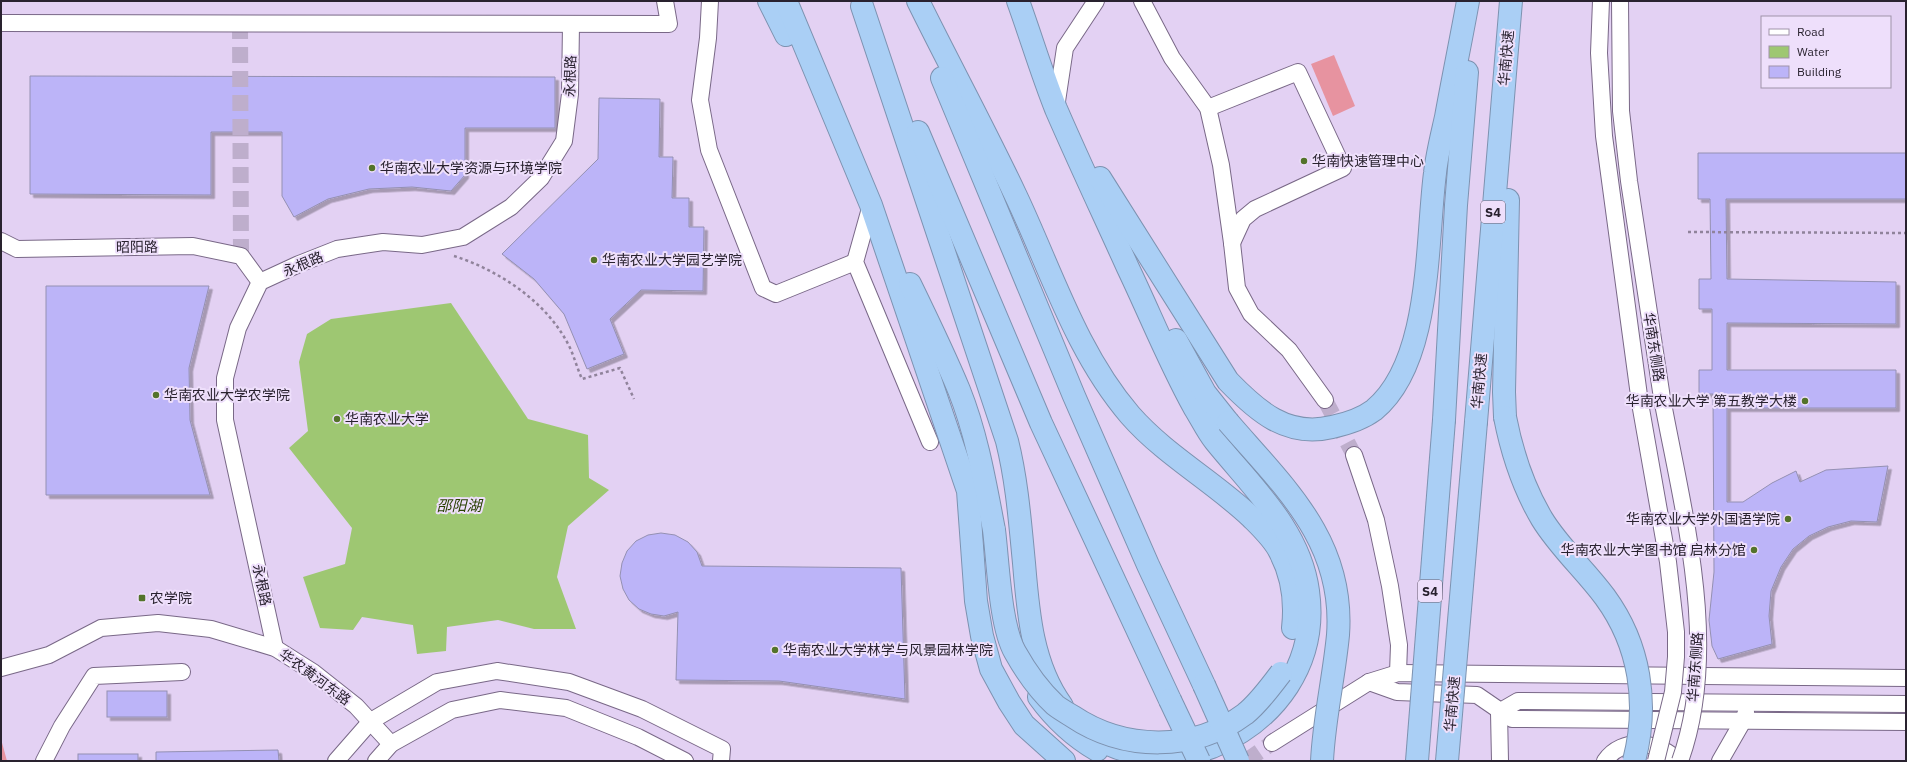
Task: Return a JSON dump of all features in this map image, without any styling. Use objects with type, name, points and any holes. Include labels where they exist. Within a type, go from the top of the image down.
[{"type":"highway","points":[[769,1],[928,320],[959,391],[974,437],[985,482],[994,530],[1004,620],[1014,650],[1028,681],[1060,723],[1080,740],[1117,761]]},
{"type":"highway","points":[[786,1],[871,205],[968,491],[976,601],[982,636],[991,669],[1009,702],[1024,725],[1064,761]]},
{"type":"highway","points":[[909,1],[1077,403],[1148,565],[1238,761]]},
{"type":"highway","points":[[918,1],[1016,196],[1076,330],[1101,377],[1131,416],[1164,448],[1238,505],[1262,528],[1279,550],[1291,581],[1295,611],[1292,643],[1281,673],[1266,694],[1245,714],[1218,729],[1195,738],[1172,742],[1147,743],[1115,738],[1089,728],[1055,705],[1034,682],[1014,650]]},
{"type":"highway","points":[[1003,1],[1056,108],[1181,350],[1205,393],[1304,512],[1320,539],[1333,576],[1338,607],[1338,634],[1325,727],[1322,761]]},
{"type":"highway","points":[[861,4],[1007,441],[1014,469],[1028,611],[1039,658],[1052,692],[1070,717],[1090,735],[1118,749],[1149,757],[1179,756],[1208,749],[1235,737],[1261,717],[1280,697],[1296,672],[1308,644],[1310,617],[1304,568],[1295,546],[1283,524],[1244,474],[1214,439],[1177,374],[1056,108],[1018,1]]},
{"type":"highway","points":[[1056,108],[1228,381],[1250,404],[1269,418],[1297,428],[1324,429],[1349,423],[1373,411],[1389,395],[1404,370],[1415,338],[1422,304],[1435,172],[1468,1]]},
{"type":"highway","name":"S4","points":[[1417,761],[1444,420],[1456,205],[1472,1]]},
{"type":"highway","points":[[1512,1],[1505,321],[1505,416],[1509,440],[1518,468],[1527,491],[1543,520],[1605,597],[1626,634],[1634,656],[1640,684],[1642,715],[1639,743],[1634,761]]},
{"type":"highway","name":"华南快速","points":[[1447,761],[1512,1]]},
{"type":"highway","points":[[861,4],[937,176],[1041,423],[1199,761]]},
{"type":"street","points":[[1,23],[669,24],[665,1]]},
{"type":"street","points":[[710,1],[708,38],[700,100],[709,150],[763,288],[776,294],[855,262]]},
{"type":"street","points":[[1056,108],[1065,48],[1096,1]]},
{"type":"street","points":[[1142,1],[1172,58],[1208,108],[1221,165],[1237,288],[1251,314],[1289,350],[1325,400]]},
{"type":"street","name":"华南东侧路","points":[[1601,1],[1599,53],[1604,136],[1640,403],[1667,554],[1676,632],[1676,657],[1672,692],[1656,761]]},
{"type":"street","name":"华南东侧路","points":[[1620,1],[1621,111],[1629,181],[1662,398],[1685,523],[1698,611],[1696,684],[1690,724],[1679,761]]},
{"type":"street","name":"永根路","points":[[275,648],[225,420],[225,378],[238,328],[260,282],[337,249],[383,242],[422,245],[463,238],[511,207],[541,178],[564,141],[570,94],[571,24]]},
{"type":"street","points":[[1208,108],[1298,72],[1343,168],[1255,209],[1243,219],[1232,243]]},
{"type":"street","points":[[871,205],[855,262],[930,442]]},
{"type":"street","name":"昭阳路","points":[[1,241],[17,249],[193,246],[241,256],[260,282]]},
{"type":"street","points":[[1354,455],[1376,520],[1388,579],[1399,646],[1398,673]]},
{"type":"street","name":"华农黄河东路","points":[[1,668],[49,656],[101,628],[158,623],[212,629],[275,648],[313,672],[371,721],[391,744]]},
{"type":"street","points":[[336,761],[371,721],[437,682],[497,671],[569,682],[642,709],[722,749],[721,761]]},
{"type":"street","points":[[44,761],[62,726],[94,676],[182,672]]},
{"type":"street","points":[[1272,743],[1369,682],[1398,673],[1906,678]]},
{"type":"street","points":[[1369,682],[1397,692],[1477,695],[1499,712],[1512,719],[1906,722]]},
{"type":"street","points":[[376,761],[391,744],[452,710],[500,700],[566,708],[638,737],[685,761]]},
{"type":"street","points":[[1499,712],[1518,701],[1906,704]]},
{"type":"street","points":[[1720,761],[1743,721],[1749,703]]},
{"type":"street","points":[[1499,712],[1500,761]]},
{"type":"street","points":[[1605,761],[1610,754],[1626,745],[1648,744],[1670,753],[1679,761]]},
{"type":"path","points":[[1688,232],[1906,233]]},
{"type":"path","points":[[450,254],[477,263],[526,293],[550,318],[570,349],[582,379],[620,368],[634,399]]},
{"type":"shaded area","points":[[1334,55],[1355,106],[1333,116],[1311,64]]},
{"type":"shaded area","points":[[1,739],[7,761],[1,761]]},
{"type":"water","name":"邵阳湖","points":[[451,303],[528,419],[588,435],[589,478],[609,490],[568,526],[557,577],[576,629],[534,629],[498,620],[447,627],[446,651],[417,654],[413,625],[362,617],[353,630],[320,628],[303,577],[345,564],[352,528],[289,448],[308,431],[299,362],[307,334],[331,319]]},
{"type":"building","points":[[30,76],[555,77],[555,128],[465,128],[465,175],[451,191],[412,187],[369,189],[328,199],[294,217],[282,196],[282,132],[211,132],[211,195],[30,194]]},
{"type":"building","points":[[599,98],[660,99],[659,157],[673,157],[672,198],[689,198],[689,227],[704,227],[703,291],[641,290],[610,319],[624,354],[587,369],[564,314],[534,279],[502,254],[598,159]]},
{"type":"building","name":"华南农业大学 第五教学大楼","points":[[1698,153],[1906,153],[1906,199],[1726,199],[1727,279],[1896,282],[1896,324],[1727,323],[1727,370],[1896,370],[1896,408],[1727,408],[1727,502],[1743,502],[1772,483],[1796,471],[1800,482],[1826,470],[1888,466],[1877,522],[1851,521],[1828,527],[1809,536],[1793,549],[1781,567],[1771,591],[1769,616],[1772,644],[1718,659],[1712,646],[1709,620],[1714,572],[1713,394],[1699,394],[1699,370],[1712,370],[1712,309],[1699,309],[1699,279],[1711,279],[1710,199],[1698,199]]},
{"type":"building","points":[[46,286],[209,286],[189,368],[190,420],[210,495],[46,495]]},
{"type":"building","points":[[661,533],[675,535],[688,542],[697,552],[702,566],[901,568],[905,699],[779,681],[676,680],[678,612],[664,616],[651,614],[639,609],[629,600],[623,589],[620,576],[622,563],[627,551],[636,541],[648,535]]},
{"type":"building","points":[[107,691],[167,691],[167,717],[107,717]]},
{"type":"building","points":[[278,750],[279,761],[156,761],[156,752]]},
{"type":"building","points":[[78,754],[138,754],[138,761],[78,761]]},
{"type":"tunnel","points":[[240,23],[241,256]]},
{"type":"tunnel","points":[[1325,400],[1354,455]]},
{"type":"tunnel","points":[[1246,761],[1272,743]]},
{"type":"place","name":"华南快速管理中心","points":[[1304,161]]},
{"type":"place","name":"华南农业大学资源与环境学院","points":[[372,168]]},
{"type":"place","name":"华南农业大学园艺学院","points":[[594,260]]},
{"type":"place","name":"华南农业大学农学院","points":[[156,395]]},
{"type":"place","name":"华南农业大学 第五教学大楼","points":[[1805,401]]},
{"type":"place","name":"华南农业大学","points":[[337,419]]},
{"type":"place","name":"华南农业大学外国语学院","points":[[1788,519]]},
{"type":"place","name":"华南农业大学图书馆 启林分馆","points":[[1754,550]]},
{"type":"place","name":"农学院","points":[[142,598]]},
{"type":"place","name":"华南农业大学林学与风景园林学院","points":[[775,650]]}]
